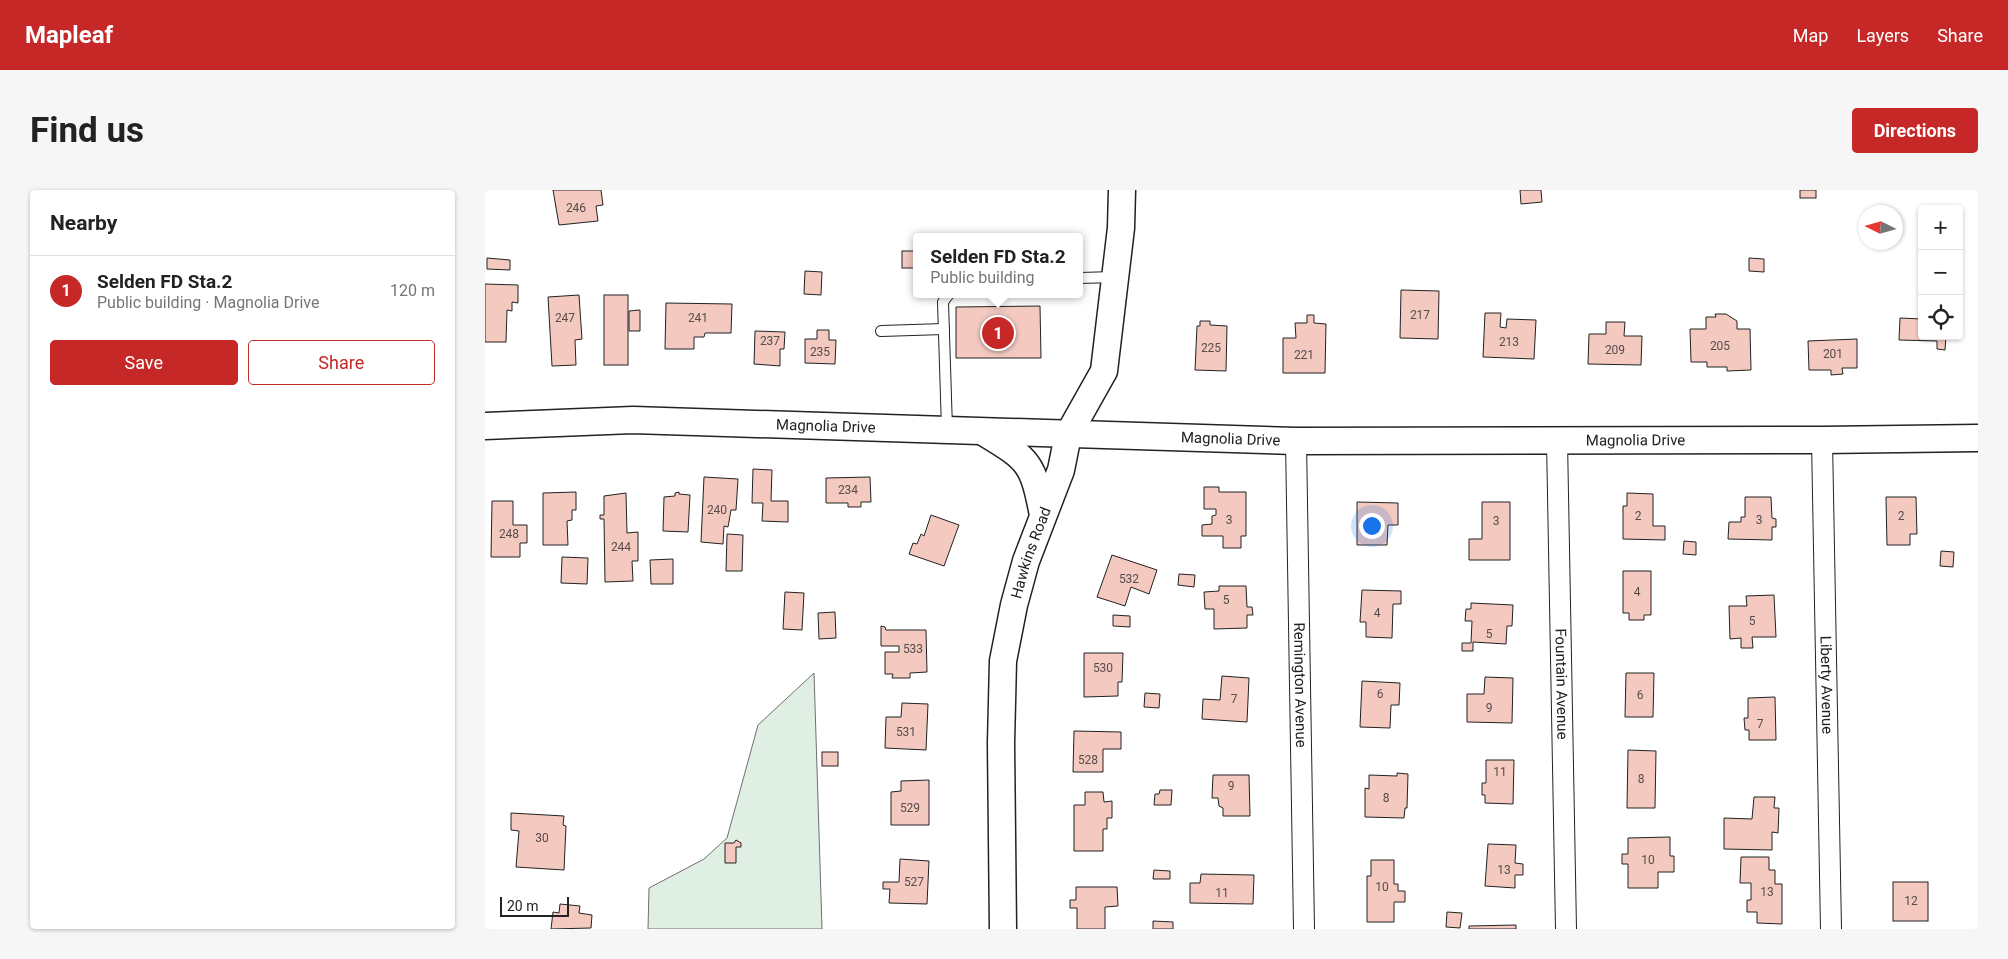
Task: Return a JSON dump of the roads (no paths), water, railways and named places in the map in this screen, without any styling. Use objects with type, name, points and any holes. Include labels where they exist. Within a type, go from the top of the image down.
[{"type":"street","name":"Hawkins Road","points":[[1003,929],[1001,743],[1003,661],[1026,561],[1061,470],[1068,435],[1104,371],[1121,228],[1122,190]]},
{"type":"street","name":"Magnolia Drive","points":[[485,426],[633,420],[1296,441],[1978,438]]},
{"type":"street","points":[[984,432],[1016,452],[1030,467],[1037,485],[1043,516]]},
{"type":"street","name":"Fountain Avenue","points":[[1557,440],[1567,929]]},
{"type":"street","name":"Liberty Avenue","points":[[1822,440],[1831,929]]},
{"type":"street","name":"Remington Avenue","points":[[1296,441],[1304,929]]},
{"type":"lane","points":[[1083,278],[1116,276]]},
{"type":"lane","points":[[946,298],[943,302],[947,431]]},
{"type":"lane","points":[[881,331],[944,329]]},
{"type":"place","name":"Selden FD Sta.2","points":[[998,333]]}]
